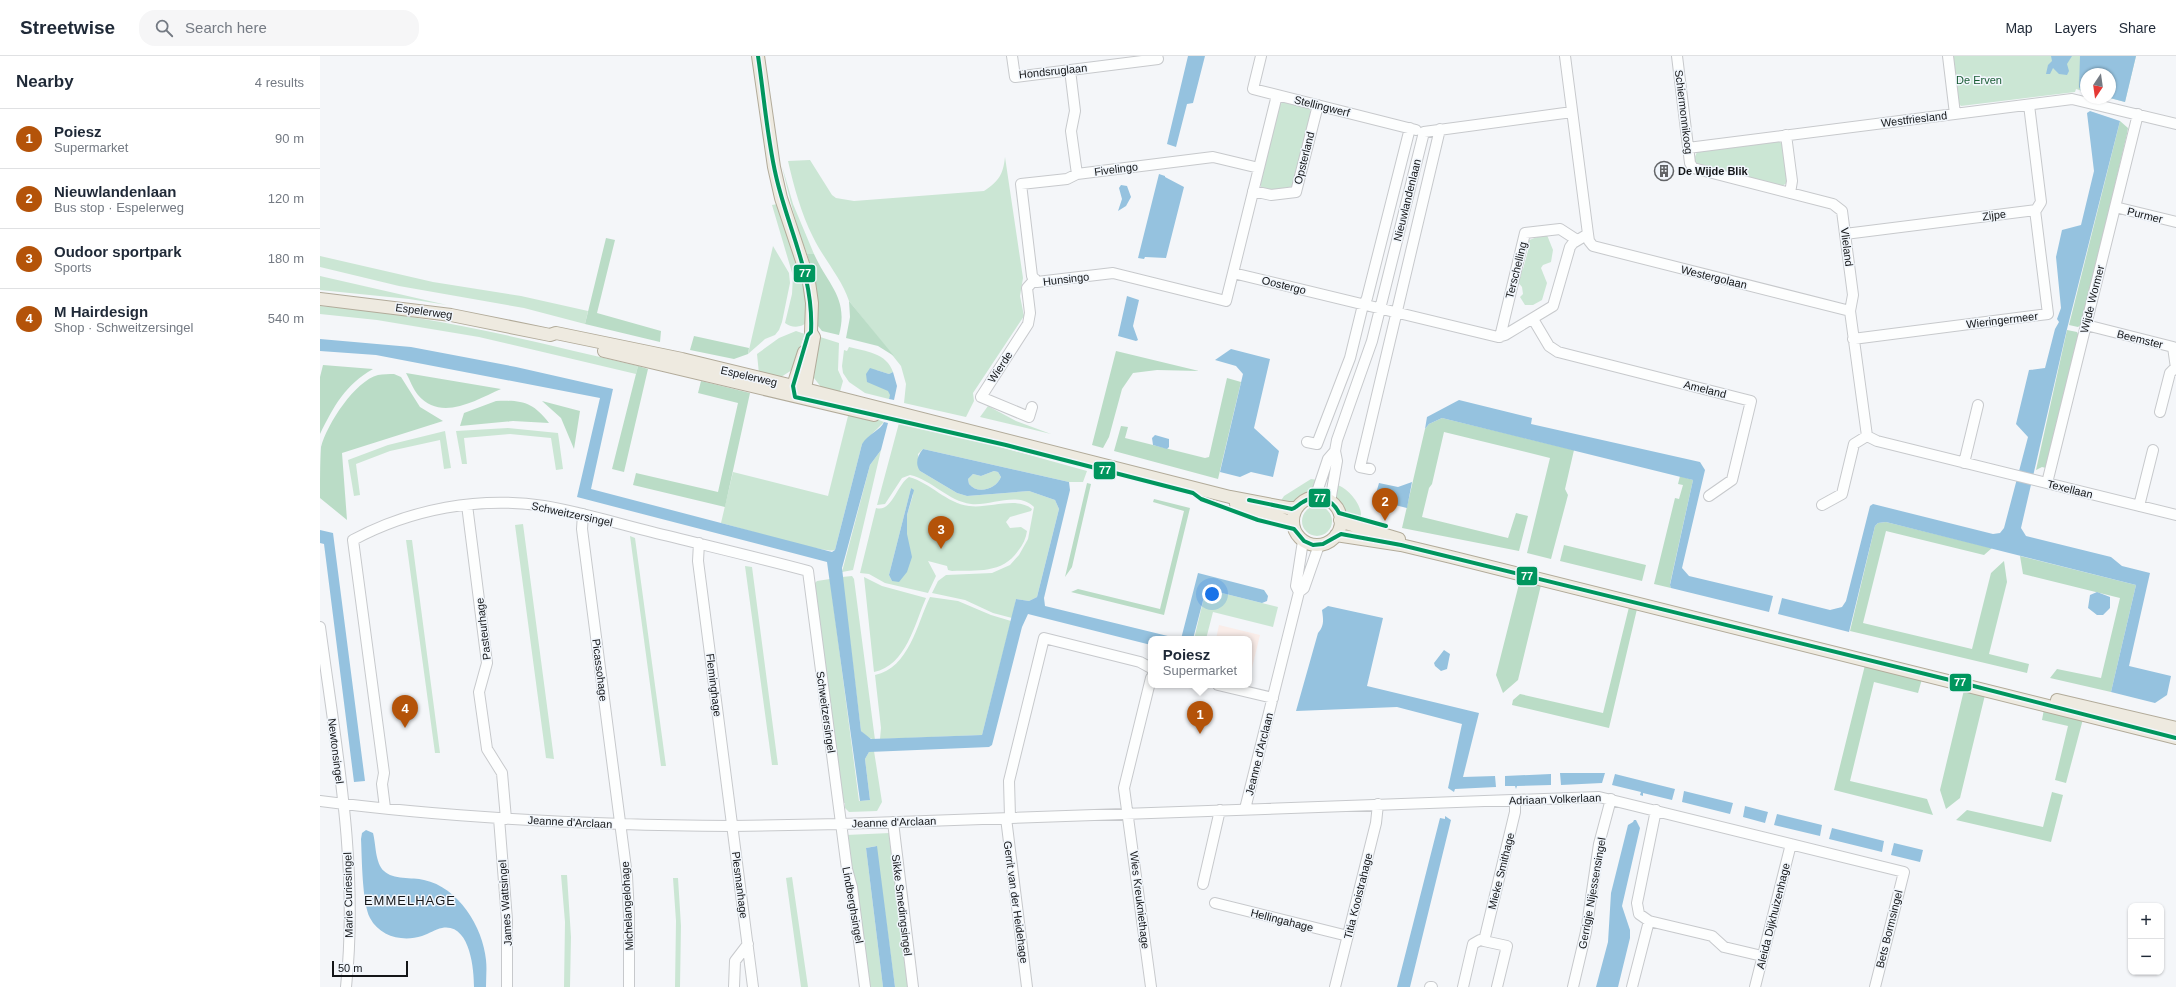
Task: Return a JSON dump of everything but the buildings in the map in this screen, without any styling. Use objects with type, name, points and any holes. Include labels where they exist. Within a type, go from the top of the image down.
[{"type":"main road","points":[[758,56],[775,172],[810,290],[813,313],[811,332],[808,335],[798,390]]},
{"type":"main road","name":"Espelerweg","points":[[320,299],[451,315],[550,335],[554,339],[798,390],[1231,502],[1293,523]]},
{"type":"main road","name":"Espelerweg","points":[[900,417],[1230,497],[1288,508],[1297,508]]},
{"type":"main road","points":[[1315,498],[1330,502],[1338,511],[1340,520],[1336,535],[1329,542],[1319,545],[1303,541],[1297,535],[1293,523],[1297,508],[1305,501],[1315,498]]},
{"type":"main road","points":[[1340,520],[1404,540],[2176,728]]},
{"type":"main road","points":[[1336,535],[1400,545],[1451,557],[2176,738]]},
{"type":"street","name":"Hondsruglaan","points":[[1012,56],[1015,77],[1157,58]]},
{"type":"street","name":"Stellingwerf","points":[[1261,56],[1253,89],[1424,132]]},
{"type":"street","points":[[1364,305],[1500,337],[1550,310],[1555,304],[1572,243],[1588,234],[1565,56]]},
{"type":"street","name":"Schiermonnikoog","points":[[1677,56],[1688,148],[1693,168]]},
{"type":"street","points":[[1948,56],[1955,114]]},
{"type":"street","points":[[1070,70],[1075,111],[1071,133],[1077,174]]},
{"type":"street","points":[[1233,273],[1277,95]]},
{"type":"street","name":"Westfriesland","points":[[1688,148],[2074,99],[2176,124]]},
{"type":"street","name":"Opsterland","points":[[1253,191],[1271,195],[1296,192],[1318,105]]},
{"type":"street","points":[[2030,105],[2041,202],[2038,208],[2034,210]]},
{"type":"street","points":[[1424,132],[1572,112]]},
{"type":"street","name":"Wijde Wormer","points":[[2047,483],[2138,114]]},
{"type":"street","name":"Nieuwlandenlaan","points":[[1307,442],[1317,444],[1348,363],[1364,305],[1368,298],[1410,128]]},
{"type":"street","name":"Nieuwlandenlaan","points":[[1370,469],[1360,467],[1440,129]]},
{"type":"street","name":"Nieuwlandenlaan","points":[[1330,502],[1337,462],[1335,451],[1345,414],[1369,350],[1424,132]]},
{"type":"street","points":[[1786,135],[1792,181],[1790,193]]},
{"type":"street","name":"Fivelingo","points":[[1077,174],[1213,157],[1259,168]]},
{"type":"street","name":"Vlieland","points":[[1693,168],[1837,206],[1842,213],[1853,295],[1850,311],[1853,339]]},
{"type":"street","name":"Hunsingo","points":[[1077,174],[1067,179],[1021,184],[1032,276],[1037,282],[1113,272],[1226,300],[1233,273]]},
{"type":"street","name":"Purmer","points":[[2115,207],[2176,222]]},
{"type":"street","name":"Zijpe","points":[[1845,234],[2034,210]]},
{"type":"street","name":"Wieringermeer","points":[[1853,339],[2048,314],[2034,210]]},
{"type":"street","name":"Terschelling","points":[[1500,337],[1525,233],[1560,229],[1577,240]]},
{"type":"street","name":"Westergolaan","points":[[1588,234],[1590,243],[1600,249],[1850,311]]},
{"type":"street","name":"Oostergo","points":[[1233,273],[1364,305]]},
{"type":"street","name":"Wierde","points":[[1032,406],[1030,417],[981,397],[1028,324],[1030,313],[1027,288],[1035,279]]},
{"type":"street","name":"Ameland","points":[[1533,319],[1552,350],[1751,401],[1732,480],[1709,496]]},
{"type":"street","name":"Beemster","points":[[2086,325],[2174,344],[2175,368]]},
{"type":"street","points":[[1822,505],[1842,494],[1854,444],[1867,436],[1853,339]]},
{"type":"street","points":[[2160,412],[2170,373],[2175,368]]},
{"type":"street","points":[[1964,463],[1978,405]]},
{"type":"street","name":"Texellaan","points":[[1867,436],[1877,441],[2176,515]]},
{"type":"street","points":[[2138,506],[2153,450]]},
{"type":"street","name":"Nieuwlandenlaan","points":[[1315,498],[1328,459],[1335,451]]},
{"type":"street","name":"Schweitzersingel","points":[[385,808],[382,784],[384,775],[354,540],[410,516],[467,505],[522,504],[583,514],[808,571],[841,824]]},
{"type":"street","name":"Pasteurhage","points":[[467,505],[487,661],[479,692],[487,750],[502,774],[502,819]]},
{"type":"street","name":"Picassohage","points":[[583,514],[582,529],[620,824]]},
{"type":"street","name":"Jeanne d'Arclaan","points":[[1299,592],[1296,586],[1303,541]]},
{"type":"street","name":"Fleminghage","points":[[699,543],[698,561],[732,826]]},
{"type":"street","name":"Jeanne d'Arclaan","points":[[320,801],[502,819],[620,824],[732,826],[841,824],[1245,809],[1299,592],[1304,588],[1319,545]]},
{"type":"street","name":"Newtonsingel","points":[[320,627],[343,804]]},
{"type":"street","name":"Gerrit van der Heidehage","points":[[1027,987],[1008,818],[1009,781],[1044,638],[1140,662],[1148,666]]},
{"type":"street","name":"Wies Kreukniethage","points":[[1149,688],[1124,787],[1151,987]]},
{"type":"street","points":[[1230,688],[1273,698]]},
{"type":"street","name":"Adriaan Volkerlaan","points":[[1245,809],[1599,797],[1904,872]]},
{"type":"street","name":"Gerrigje Nijessensingel","points":[[1573,987],[1586,932],[1599,844],[1610,799]]},
{"type":"street","name":"Mieke Smithage","points":[[1484,941],[1516,812],[1515,800]]},
{"type":"street","name":"Marie Curiesingel","points":[[343,804],[350,890],[350,940],[346,987]]},
{"type":"street","name":"Titia Kooistrahage","points":[[1335,987],[1378,815],[1378,804]]},
{"type":"street","points":[[1203,884],[1220,810]]},
{"type":"street","points":[[1656,810],[1636,907],[1639,914],[1649,920],[1712,936],[1724,947],[1762,956]]},
{"type":"street","name":"James Wattsingel","points":[[502,819],[508,920],[507,987]]},
{"type":"street","name":"Sikke Smedingsingel","points":[[893,822],[913,987]]},
{"type":"street","name":"Michelangelohage","points":[[620,824],[628,903],[629,987]]},
{"type":"street","name":"Lindberghsingel","points":[[841,824],[847,869],[852,887],[865,987]]},
{"type":"street","name":"Plesmanhage","points":[[732,826],[753,987]]},
{"type":"street","name":"Aleida Dijkhuizenhage","points":[[1754,987],[1791,844]]},
{"type":"street","name":"Bets Bormsingel","points":[[1875,987],[1904,872]]},
{"type":"street","name":"Hellingahage","points":[[1215,903],[1348,936]]},
{"type":"street","points":[[1632,987],[1649,920]]},
{"type":"street","points":[[1463,987],[1473,944],[1480,940],[1507,946],[1497,987]]},
{"type":"street","points":[[734,987],[735,961],[748,944]]},
{"type":"shaded area","points":[[1219,625],[1260,635],[1252,668],[1252,636],[1217,636]]},
{"type":"green space","name":"De Erven","points":[[1952,56],[2136,56],[2125,102],[2116,100],[2116,68],[2080,68],[2080,90],[2076,89],[2075,92],[1961,106],[1959,104]]},
{"type":"green space","points":[[1283,102],[1309,108],[1312,113],[1293,185],[1290,187],[1272,190],[1261,188],[1261,180],[1279,105]]},
{"type":"green space","points":[[2120,121],[2128,128],[2127,134],[2082,324],[2078,327],[2069,325]]},
{"type":"green space","points":[[1779,141],[1784,146],[1788,178],[1787,183],[1782,186],[1696,164],[1694,159],[1697,152]]},
{"type":"green space","points":[[1005,157],[1023,278],[1020,296],[1024,316],[973,393],[974,401],[966,417],[904,403],[906,384],[901,366],[849,301],[842,285],[817,245],[801,209],[788,161],[810,160],[832,195],[836,198],[854,201],[984,191],[997,181],[1003,168]]},
{"type":"green space","points":[[782,166],[793,204],[814,254],[807,254],[803,243],[793,211]]},
{"type":"green space","points":[[778,204],[798,262],[804,290],[807,322],[796,327],[785,323],[792,294],[793,276],[772,205]]},
{"type":"green space","points":[[1537,235],[1538,237],[1547,235],[1553,250],[1551,262],[1543,265],[1541,268],[1547,283],[1542,300],[1533,305],[1525,305],[1520,297],[1523,294],[1522,287],[1517,281],[1519,272],[1523,269],[1529,247],[1527,244],[1529,245],[1530,243],[1527,241],[1537,237]]},
{"type":"green space","points":[[606,238],[615,240],[597,313],[661,331],[660,342],[585,324]]},
{"type":"green space","points":[[773,246],[789,273],[790,283],[782,322],[775,335],[765,339],[748,354]]},
{"type":"green space","points":[[807,254],[814,254],[836,292],[841,311],[839,335],[822,331],[818,326],[816,285]]},
{"type":"green space","points":[[320,256],[433,282],[521,296],[588,311],[585,324],[524,308],[399,286],[320,267]]},
{"type":"green space","points":[[320,276],[447,305],[409,299],[320,290]]},
{"type":"green space","points":[[849,301],[894,356],[878,346],[846,338],[850,317]]},
{"type":"green space","points":[[320,306],[400,315],[440,322],[519,338],[638,366],[636,374],[479,337],[377,320],[320,314]]},
{"type":"green space","points":[[2067,330],[2077,332],[2079,336],[2046,468],[2042,467],[2036,470]]},
{"type":"green space","points":[[796,331],[805,334],[792,370],[781,377],[759,374],[757,354],[779,338]]},
{"type":"green space","points":[[694,336],[749,348],[748,354],[734,359],[690,350]]},
{"type":"green space","points":[[817,336],[839,343],[838,370],[843,381],[839,395],[821,387],[814,378]]},
{"type":"green space","points":[[849,347],[875,354],[886,361],[890,366],[893,372],[889,374],[876,370],[891,394],[889,399],[865,393],[849,382],[843,373],[842,366],[844,350],[847,351]]},
{"type":"green space","points":[[1116,351],[1199,371],[1157,370],[1133,373],[1122,389],[1109,437],[1103,448],[1092,445]]},
{"type":"green space","points":[[323,365],[373,369],[355,382],[341,397],[320,434],[320,377]]},
{"type":"green space","points":[[638,366],[648,369],[624,472],[612,469]]},
{"type":"green space","points":[[406,373],[501,389],[470,403],[448,408],[437,407],[427,403],[418,395]]},
{"type":"green space","points":[[394,374],[401,377],[420,407],[443,421],[342,453],[347,520],[320,498],[321,447],[329,427],[351,394],[369,379],[378,375]]},
{"type":"green space","points":[[1227,378],[1241,382],[1218,479],[1114,451],[1121,426],[1128,427],[1125,438],[1205,458],[1209,457]]},
{"type":"green space","points":[[701,381],[750,393],[725,507],[633,485],[636,473],[718,492],[738,403],[698,393]]},
{"type":"green space","points":[[496,401],[513,401],[526,404],[538,411],[549,423],[513,421],[460,426],[464,413]]},
{"type":"green space","points":[[542,401],[580,411],[574,449],[561,418]]},
{"type":"green space","points":[[988,406],[1016,421],[1051,434],[980,417]]},
{"type":"green space","points":[[849,412],[879,419],[884,422],[862,444],[835,550],[799,544],[721,523],[733,472],[828,496]]},
{"type":"green space","points":[[1442,418],[1574,450],[1565,489],[1568,495],[1551,559],[1527,553],[1550,458],[1444,432],[1432,484],[1429,488],[1422,517],[1508,538],[1516,513],[1528,516],[1519,551],[1402,528],[1425,429],[1429,424]]},
{"type":"green space","points":[[899,423],[993,445],[1087,471],[1083,482],[1069,482],[923,449],[918,454],[920,471],[957,493],[967,496],[1029,491],[1055,500],[1059,509],[1037,597],[1029,601],[1016,599],[1012,618],[993,613],[965,600],[932,593],[938,581],[946,575],[992,573],[1010,565],[1019,555],[1028,539],[1034,507],[1028,502],[1020,500],[1004,500],[979,504],[963,502],[947,495],[926,481],[910,475],[902,478],[885,504],[877,505]]},
{"type":"green space","points":[[508,428],[558,433],[563,469],[556,470],[551,438],[510,434],[464,438],[467,464],[462,464],[456,431]]},
{"type":"green space","points":[[445,431],[451,468],[444,469],[440,440],[390,451],[356,464],[360,495],[354,496],[348,460],[388,445]]},
{"type":"green space","points":[[881,450],[853,570],[842,572],[870,465]]},
{"type":"green space","points":[[994,471],[998,472],[1001,477],[995,485],[982,490],[969,484],[968,479],[973,474],[981,476]]},
{"type":"green space","points":[[1680,476],[1693,480],[1670,584],[1671,588],[1654,584],[1675,498],[1679,499],[1683,485],[1678,484]]},
{"type":"green space","points":[[909,477],[917,480],[953,501],[969,506],[1010,503],[1026,505],[1032,509],[1031,511],[1010,517],[1006,522],[1010,528],[1021,527],[1027,531],[1023,544],[1012,558],[1004,564],[988,569],[952,571],[948,570],[947,566],[928,561],[936,576],[928,593],[885,583],[869,574],[860,573],[876,508],[886,506]],"holes":[[[911,488],[913,495],[907,515],[907,534],[892,581],[889,575]]]},
{"type":"green space","points":[[1311,479],[1318,480],[1312,491],[1304,498],[1293,502],[1280,502],[1284,496]]},
{"type":"green space","points":[[1087,483],[1091,484],[1072,567],[1065,577]]},
{"type":"green space","points":[[1337,485],[1350,493],[1354,498],[1361,512],[1361,516],[1349,513],[1341,506],[1337,497]]},
{"type":"green space","points":[[1154,499],[1190,508],[1164,615],[1071,592],[1078,589],[1160,609],[1184,511],[1153,502]]},
{"type":"green space","points":[[1317,506],[1327,511],[1332,521],[1327,531],[1317,536],[1307,531],[1302,521],[1307,511]]},
{"type":"green space","points":[[1886,522],[1992,548],[1984,555],[1886,531],[1863,623],[1972,649],[1991,573],[2004,561],[2007,582],[1989,654],[2029,664],[2027,673],[1850,631],[1875,526],[1878,523]]},
{"type":"green space","points":[[523,524],[554,759],[546,758],[515,525]]},
{"type":"green space","points":[[630,536],[635,538],[666,766],[661,766]]},
{"type":"green space","points":[[406,540],[412,540],[440,753],[435,753]]},
{"type":"green space","points":[[1564,545],[1646,565],[1642,581],[1560,561]]},
{"type":"green space","points":[[2020,556],[2136,585],[2111,692],[2050,678],[2057,669],[2101,678],[2120,598],[2023,574]]},
{"type":"green space","points":[[745,566],[752,567],[778,765],[772,765]]},
{"type":"green space","points":[[852,576],[854,579],[875,740],[867,737],[861,731],[842,577]]},
{"type":"green space","points":[[864,577],[882,586],[926,598],[913,631],[902,653],[885,668],[874,672]]},
{"type":"green space","points":[[830,579],[859,801],[870,800],[865,759],[869,752],[874,751],[882,802],[877,811],[849,812],[845,808],[845,803],[842,803],[814,584],[817,581]]},
{"type":"green space","points":[[1520,580],[1541,585],[1518,680],[1503,693],[1496,675]]},
{"type":"green space","points":[[1206,589],[1278,607],[1273,627],[1213,612],[1207,636],[1195,636]]},
{"type":"green space","points":[[930,597],[958,601],[991,615],[1011,621],[982,735],[880,739],[881,728],[875,675],[887,671],[896,664],[904,654],[916,632]]},
{"type":"green space","points":[[1629,607],[1637,609],[1609,728],[1512,705],[1513,700],[1520,694],[1603,713]]},
{"type":"green space","points":[[1865,665],[1922,679],[1918,693],[1874,682],[1850,781],[1927,799],[1933,815],[1834,790]]},
{"type":"green space","points":[[1964,690],[1985,695],[1960,798],[1946,809],[1940,790]]},
{"type":"green space","points":[[2044,709],[2083,719],[2066,783],[2055,780],[2068,726],[2042,720]]},
{"type":"green space","points":[[2052,792],[2063,795],[2051,842],[1956,820],[1967,810],[2043,827]]},
{"type":"green space","points":[[890,833],[909,987],[895,987],[876,846],[866,848],[883,987],[869,987],[846,835]]},
{"type":"green space","points":[[561,875],[567,875],[571,937],[570,987],[564,987],[565,922]]},
{"type":"green space","points":[[792,877],[808,987],[801,987],[786,878]]},
{"type":"green space","points":[[673,878],[678,878],[681,926],[680,987],[675,987],[676,921]]},
{"type":"water","points":[[1188,56],[1205,56],[1193,103],[1187,104],[1176,147],[1167,144]]},
{"type":"water","points":[[2051,56],[2072,56],[2067,64],[2069,71],[2067,75],[2059,74],[2053,68],[2050,74],[2046,74],[2048,65],[2052,61]]},
{"type":"water","points":[[2080,56],[2136,56],[2125,102],[2116,100],[2116,68],[2080,68],[2080,89],[2079,87]]},
{"type":"water","points":[[2090,111],[2120,121],[2067,329],[2021,528],[2026,536],[2111,557],[2122,566],[2150,573],[2129,666],[2171,676],[2167,695],[2155,703],[2111,692],[2136,585],[1886,522],[1878,523],[1875,526],[1849,632],[1778,614],[1782,598],[1830,610],[1842,607],[1846,601],[1870,506],[1873,504],[1993,534],[2000,533],[2004,528],[2028,437],[2016,424],[2029,370],[2045,368],[2055,329],[2059,322],[2057,319],[2061,308],[2056,257],[2062,230],[2081,225],[2094,171],[2087,113]]},
{"type":"water","points":[[1159,174],[1184,187],[1166,258],[1138,258]]},
{"type":"water","points":[[1121,185],[1127,186],[1131,197],[1126,206],[1118,211],[1122,199],[1119,188]]},
{"type":"water","points":[[1127,296],[1139,300],[1133,326],[1138,340],[1136,341],[1118,336]]},
{"type":"water","points":[[320,339],[411,347],[516,367],[613,389],[591,489],[832,552],[835,550],[862,444],[884,422],[888,423],[881,450],[870,465],[842,568],[861,731],[871,739],[982,735],[1016,599],[1029,601],[1037,597],[1059,509],[1055,500],[1029,491],[967,496],[957,493],[920,471],[917,460],[923,449],[1069,482],[1070,490],[1044,598],[1045,606],[1168,636],[1148,636],[1148,644],[1028,614],[1022,627],[992,745],[989,747],[869,752],[865,759],[870,800],[860,801],[827,562],[577,497],[600,398],[376,355],[320,351]],"holes":[[[994,471],[998,472],[1001,477],[995,485],[982,490],[969,484],[968,479],[973,474],[981,476]]]},
{"type":"water","points":[[1231,349],[1270,359],[1254,428],[1279,451],[1273,477],[1251,472],[1240,477],[1220,472],[1243,374],[1236,366],[1215,360]]},
{"type":"water","points":[[870,368],[889,374],[893,372],[897,386],[894,400],[889,399],[890,395],[888,391],[867,382],[866,374]]},
{"type":"water","points":[[1459,400],[1532,418],[1531,424],[1700,462],[1705,470],[1682,568],[1689,576],[1773,596],[1769,612],[1671,588],[1670,585],[1693,480],[1442,418],[1429,424],[1425,429],[1427,417]]},
{"type":"water","points":[[1155,435],[1169,439],[1169,447],[1167,449],[1153,445],[1152,438]]},
{"type":"water","points":[[1412,482],[1407,508],[1374,500],[1379,483],[1398,487]]},
{"type":"water","points":[[911,488],[914,490],[907,515],[907,534],[912,557],[907,572],[899,582],[892,581],[889,575]]},
{"type":"water","points":[[320,530],[333,533],[365,781],[354,782],[324,544],[320,543]]},
{"type":"water","points":[[1198,573],[1264,590],[1268,596],[1267,601],[1262,603],[1206,589],[1194,636],[1182,636]]},
{"type":"water","points":[[2097,592],[2110,597],[2110,608],[2103,615],[2097,615],[2088,608],[2090,595]]},
{"type":"water","points":[[1328,606],[1383,618],[1367,686],[1479,713],[1463,777],[1495,776],[1496,787],[1455,789],[1454,792],[1448,788],[1462,724],[1397,707],[1296,711],[1318,633],[1323,624],[1322,610]]},
{"type":"water","points":[[1444,650],[1450,654],[1447,669],[1441,671],[1435,666],[1434,663]]},
{"type":"water","points":[[1560,773],[1605,773],[1602,783],[1561,785]]},
{"type":"water","points":[[1551,774],[1551,785],[1517,786],[1516,789],[1515,786],[1505,786],[1505,776]]},
{"type":"water","points":[[1615,774],[1675,789],[1672,800],[1643,793],[1643,796],[1640,795],[1641,792],[1612,785]]},
{"type":"water","points":[[1684,791],[1733,803],[1730,814],[1682,802]]},
{"type":"water","points":[[1745,806],[1768,812],[1765,823],[1743,817]]},
{"type":"water","points":[[1777,814],[1822,825],[1820,836],[1774,825]]},
{"type":"water","points":[[1445,816],[1451,820],[1410,987],[1397,987],[1440,818],[1445,819]]},
{"type":"water","points":[[1636,820],[1640,828],[1622,906],[1630,930],[1630,938],[1618,987],[1596,987],[1608,942],[1611,893],[1628,825]]},
{"type":"water","points":[[1832,828],[1884,841],[1882,852],[1829,839]]},
{"type":"water","points":[[366,830],[373,833],[377,858],[381,868],[384,871],[392,876],[419,879],[436,884],[448,891],[467,910],[480,935],[484,947],[486,987],[474,987],[473,969],[468,949],[459,933],[451,928],[442,928],[415,938],[400,938],[386,934],[374,924],[367,911],[363,880],[361,839],[362,833]]},
{"type":"water","points":[[1894,843],[1923,850],[1920,862],[1891,855]]},
{"type":"water","points":[[877,846],[895,987],[883,987],[866,848]]},
{"type":"transit line","name":"77","points":[[758,56],[768,131],[776,176],[804,272],[811,311],[811,332],[808,335],[793,386],[795,397],[1006,445],[1193,493],[1201,499],[1258,520],[1294,529],[1304,541],[1313,545],[1323,544],[1341,534],[1401,545],[1958,682],[2176,738]]},
{"type":"transit line","name":"77","points":[[1249,500],[1292,509],[1308,499],[1319,498],[1328,501],[1339,513],[1386,526]]},
{"type":"place","name":"De Wijde Blik","points":[[1664,171]]},
{"type":"place","name":"Nieuwlandenlaan","points":[[1385,521]]},
{"type":"place","name":"Oudoor sportpark","points":[[941,549]]},
{"type":"place","name":"M Hairdesign","points":[[405,728]]},
{"type":"place","name":"Poiesz","points":[[1200,734]]},
{"type":"district","name":"EMMELHAGE","points":[[410,900]]}]
